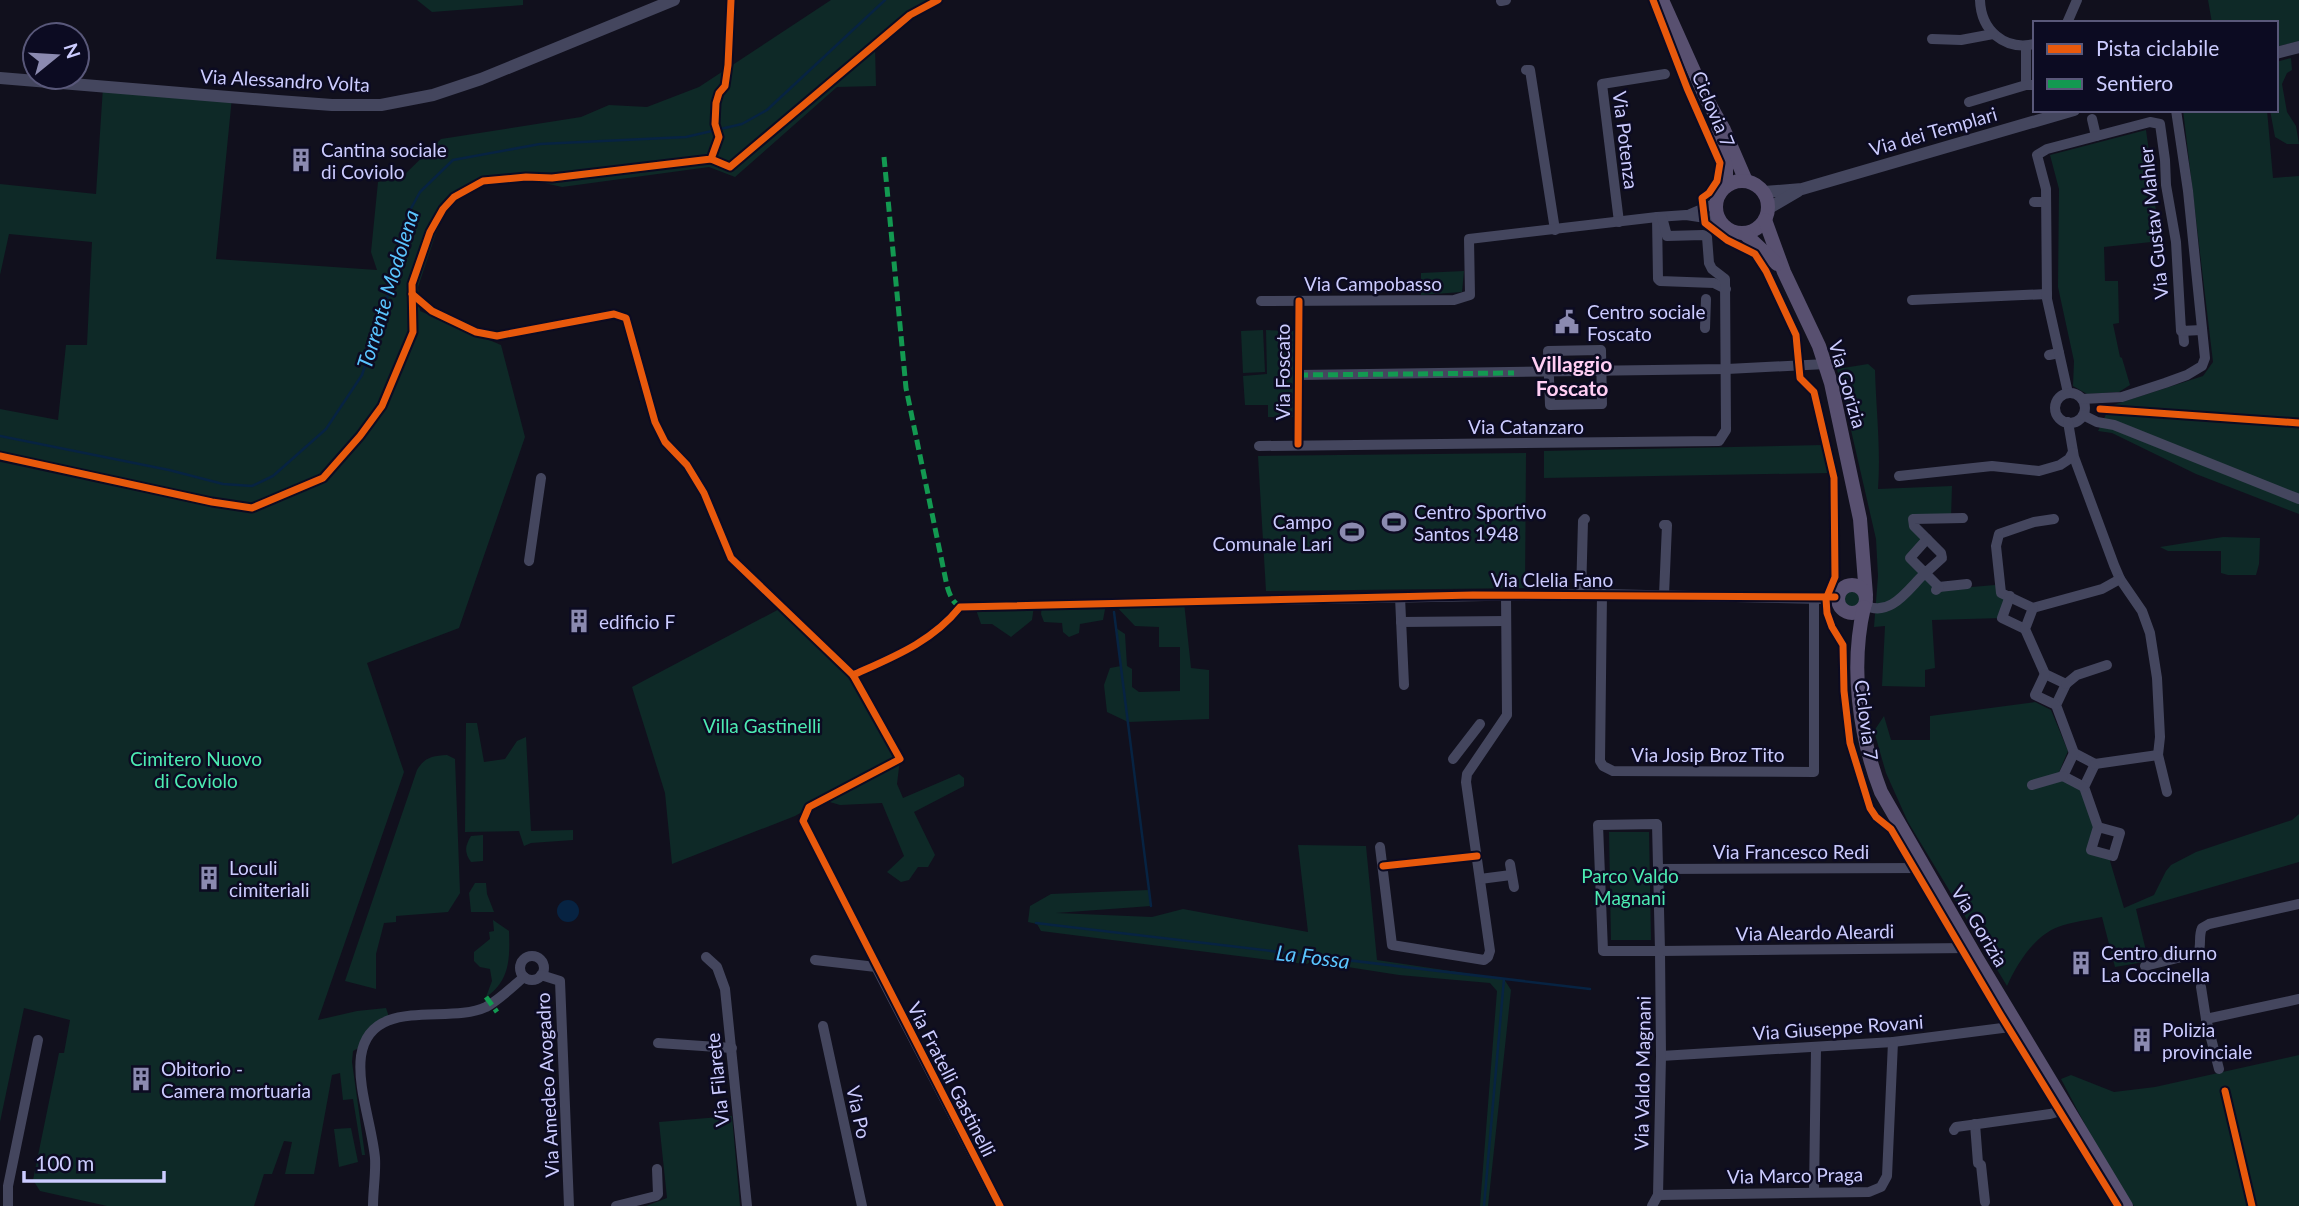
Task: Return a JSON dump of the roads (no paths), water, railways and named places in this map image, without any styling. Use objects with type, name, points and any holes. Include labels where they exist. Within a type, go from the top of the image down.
[{"type":"main road","points":[[1662,0],[1746,181]]},
{"type":"main road","points":[[1706,98],[1722,150],[1727,186]]},
{"type":"main road","points":[[1736,181],[1746,181],[1764,192],[1767,214],[1757,229],[1745,234],[1734,233],[1719,220],[1716,203],[1718,196],[1727,186],[1736,181]]},
{"type":"main road","name":"Via Gorizia","points":[[1767,214],[1784,272],[1826,363],[1856,497],[1863,553],[1865,602],[1858,646],[1860,701],[1870,764],[1881,792],[1924,868],[2126,1206]]},
{"type":"main road","points":[[1745,234],[1784,272]]},
{"type":"main road","points":[[1842,597],[1858,573],[1863,553]]},
{"type":"main road","points":[[1858,586],[1865,602],[1854,613],[1842,597],[1858,586]]},
{"type":"main road","name":"Via Gorizia","points":[[1842,597],[1858,646]]},
{"type":"street","name":"Via Alessandro Volta","points":[[0,78],[291,102],[381,105],[433,95],[472,83],[674,0]]},
{"type":"street","points":[[1969,102],[2030,85],[2030,45],[2006,43],[1993,34],[1985,24],[1980,0]]},
{"type":"street","points":[[2068,21],[2077,0]]},
{"type":"street","points":[[1932,39],[1961,40],[1993,34]]},
{"type":"street","points":[[2278,52],[2299,47]]},
{"type":"street","points":[[1526,70],[1530,70],[1555,230]]},
{"type":"street","name":"Via Potenza","points":[[1619,222],[1602,84],[1665,74]]},
{"type":"street","points":[[2082,399],[2122,397],[2187,376],[2202,366],[2205,358],[2176,112]]},
{"type":"street","name":"Via dei Templari","points":[[1802,189],[2052,113]]},
{"type":"street","points":[[2092,119],[2096,136]]},
{"type":"street","name":"Via Gustav Mahler","points":[[2068,393],[2054,354],[2047,295],[2046,189],[2036,155],[2047,149],[2150,122],[2160,124],[2166,185],[2176,242],[2181,331],[2184,337],[2202,330]]},
{"type":"street","points":[[1764,192],[1802,189]]},
{"type":"street","points":[[1767,214],[1802,189]]},
{"type":"street","points":[[2034,202],[2046,202]]},
{"type":"street","name":"Via Campobasso","points":[[1686,215],[1716,203]]},
{"type":"street","name":"Via Campobasso","points":[[1261,301],[1454,300],[1470,295],[1469,239],[1686,215],[1719,220]]},
{"type":"street","points":[[1660,217],[1662,236],[1658,279],[1714,283],[1726,289]]},
{"type":"street","points":[[1662,236],[1707,237],[1709,263],[1712,269],[1724,276],[1726,289],[1727,369]]},
{"type":"street","points":[[1912,300],[2047,295]]},
{"type":"street","points":[[1706,299],[1705,322],[1726,317]]},
{"type":"street","points":[[1601,350],[1601,370],[1602,404],[1550,405],[1548,351],[1601,350]]},
{"type":"street","name":"Via Foscato","points":[[1298,375],[1727,369],[1826,363]]},
{"type":"street","name":"Via Catanzaro","points":[[1259,446],[1714,443],[1724,436],[1726,430],[1727,369]]},
{"type":"street","points":[[2068,393],[2076,394],[2082,399],[2085,407],[2083,415],[2075,422],[2059,417],[2055,408],[2059,398],[2068,393]]},
{"type":"street","points":[[2083,415],[2299,499]]},
{"type":"street","points":[[2068,422],[2073,452],[2120,579],[2142,611],[2150,633],[2157,678],[2160,737],[2158,755],[2167,792]]},
{"type":"street","points":[[1899,475],[1992,466],[2039,471],[2060,465],[2069,459],[2073,452]]},
{"type":"street","points":[[529,561],[541,478]]},
{"type":"street","points":[[1865,602],[1874,609],[1889,607],[1941,558],[1941,553],[1914,526],[1913,519],[1963,518]]},
{"type":"street","name":"Via Clelia Fano","points":[[1581,594],[1583,521],[1586,519]]},
{"type":"street","points":[[2054,519],[2034,522],[1999,534],[1996,546],[2001,593],[2033,608],[2102,589],[2120,579]]},
{"type":"street","points":[[1664,525],[1667,525],[1664,595]]},
{"type":"street","points":[[1927,539],[1910,558],[1938,588],[1967,584]]},
{"type":"street","name":"Via Clelia Fano","points":[[1266,600],[1581,594],[1842,597]]},
{"type":"street","name":"Via Josip Broz Tito","points":[[1602,594],[1600,761],[1602,766],[1613,771],[1814,772],[1814,598]]},
{"type":"street","points":[[1380,847],[1392,945],[1484,960],[1488,957],[1490,951],[1466,782],[1467,774],[1507,715],[1506,595]]},
{"type":"street","points":[[2010,596],[2002,618],[2025,629],[2045,674],[2066,684]]},
{"type":"street","points":[[1400,597],[1404,685]]},
{"type":"street","points":[[2025,629],[2033,608]]},
{"type":"street","points":[[1401,622],[1506,621]]},
{"type":"street","points":[[2056,705],[2066,684],[2077,675],[2107,665]]},
{"type":"street","points":[[2045,674],[2035,695],[2056,705],[2074,753],[2095,764],[2158,755]]},
{"type":"street","points":[[1453,760],[1480,724]]},
{"type":"street","points":[[1469,740],[1484,750]]},
{"type":"street","points":[[2063,776],[2074,753]]},
{"type":"street","points":[[2084,787],[2095,764]]},
{"type":"street","points":[[2032,785],[2063,776],[2084,787],[2098,827]]},
{"type":"street","name":"Via Aleardo Aleardi","points":[[1660,951],[1657,824],[1598,825],[1603,951],[1660,951],[1971,948]]},
{"type":"street","name":"Via Francesco Redi","points":[[1658,869],[1924,868]]},
{"type":"street","points":[[1480,879],[1510,869],[1514,887]]},
{"type":"street","points":[[2145,966],[2198,953],[2198,937],[2202,928],[2209,924],[2299,904]]},
{"type":"street","name":"Via Valdo Magnani","points":[[1658,1195],[1660,951]]},
{"type":"street","points":[[536,956],[542,961],[544,968],[541,975],[531,980],[524,977],[520,972],[523,959],[536,956]]},
{"type":"street","name":"Via Filarete","points":[[706,957],[716,967],[725,989],[747,1206]]},
{"type":"street","name":"Via Fratelli Gastinelli","points":[[815,961],[876,967],[1000,1206]]},
{"type":"street","name":"Via Amedeo Avogadro","points":[[541,975],[560,981],[569,1206]]},
{"type":"street","points":[[373,1206],[375,1159],[361,1072],[361,1057],[369,1034],[379,1025],[394,1018],[485,1007],[524,977]]},
{"type":"street","points":[[2201,988],[2219,1069]]},
{"type":"street","points":[[2206,1019],[2299,999]]},
{"type":"street","name":"Via Po","points":[[823,1026],[862,1206]]},
{"type":"street","name":"Via Giuseppe Rovani","points":[[1661,1056],[1893,1042],[2018,1026]]},
{"type":"street","points":[[8,1206],[8,1185],[38,1040]]},
{"type":"street","name":"Via Marco Praga","points":[[1658,1195],[1875,1191],[1885,1182],[1893,1042]]},
{"type":"street","points":[[657,1043],[732,1048]]},
{"type":"street","points":[[1814,1192],[1816,1048]]},
{"type":"street","points":[[1954,1130],[1956,1127],[2068,1109]]},
{"type":"street","points":[[1975,1124],[1985,1202]]},
{"type":"street","points":[[616,1206],[656,1196],[657,1169]]},
{"type":"street","points":[[0,1198],[8,1185]]},
{"type":"street","points":[[1652,1206],[1658,1195]]},
{"type":"water","points":[[568,900],[576,903],[579,911],[576,919],[568,922],[560,919],[557,911],[560,903]]},
{"type":"waterway","name":"Torrente Modolena","points":[[0,436],[169,470],[223,484],[252,486],[273,476],[326,429],[362,375],[408,233],[409,212],[420,192],[453,160],[540,144],[686,137],[742,124],[767,110],[885,0]]},
{"type":"waterway","points":[[1114,612],[1151,906]]},
{"type":"waterway","name":"La Fossa","points":[[1036,923],[1590,989]]},
{"type":"waterway","points":[[1484,1206],[1504,979]]},
{"type":"place","name":"Cantina sociale di Coviolo","points":[[301,160]]},
{"type":"place","name":"Centro sociale Foscato","points":[[1567,322]]},
{"type":"place","name":"Centro Sportivo Santos 1948","points":[[1394,522]]},
{"type":"place","name":"Campo Comunale Lari","points":[[1352,532]]},
{"type":"place","name":"edificio F","points":[[579,621]]},
{"type":"place","name":"Loculi cimiteriali","points":[[209,878]]},
{"type":"place","name":"Centro diurno La Coccinella","points":[[2081,963]]},
{"type":"place","name":"Polizia provinciale","points":[[2142,1040]]},
{"type":"place","name":"Obitorio - Camera mortuaria","points":[[141,1079]]},
{"type":"district","name":"Villaggio Foscato","points":[[1572,375]]},
{"type":"park label","name":"Villa Gastinelli","points":[[762,725]]},
{"type":"park label","name":"Cimitero Nuovo di Coviolo","points":[[196,769]]},
{"type":"park label","name":"Parco Valdo Magnani","points":[[1630,886]]}]
